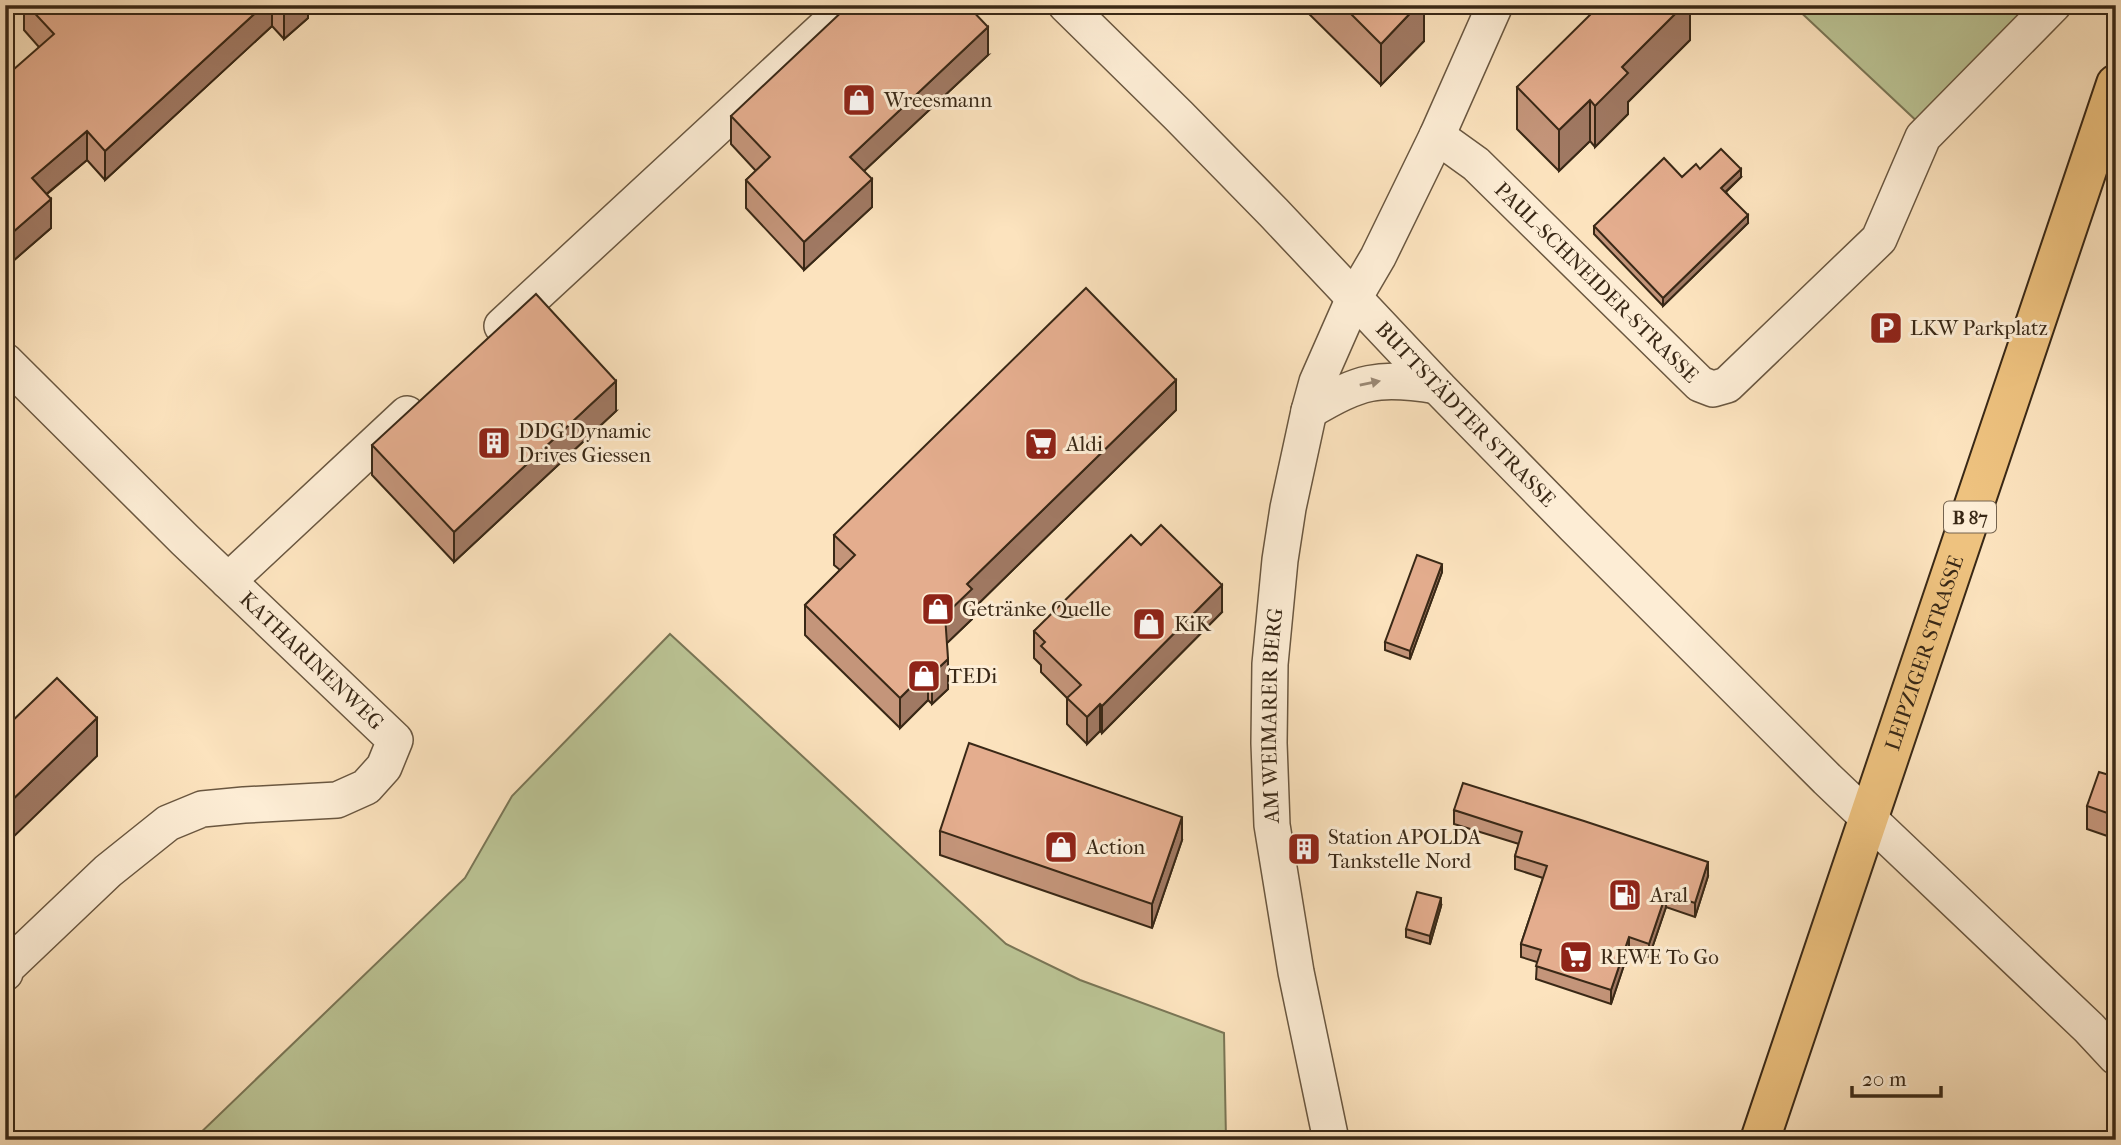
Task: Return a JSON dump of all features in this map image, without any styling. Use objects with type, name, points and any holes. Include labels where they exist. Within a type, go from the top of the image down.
[{"type":"main road","name":"LEIPZIGER STRASSE","points":[[1760,1140],[2116,84]]},
{"type":"street","points":[[479,348],[849,5]]},
{"type":"street","name":"BUTTSTÄDTER STRASSE","points":[[1066,5],[1179,116],[1574,526],[1869,819],[2049,989],[2116,1057]]},
{"type":"street","points":[[1354,298],[1378,257],[1437,136],[1495,5]]},
{"type":"street","name":"PAUL-SCHNEIDER-STRASSE","points":[[1437,136],[1475,164],[1700,384],[1713,389],[1727,385],[1879,239],[1923,137],[2053,5]]},
{"type":"street","name":"AM WEIMARER BERG","points":[[1331,1140],[1296,972],[1272,825],[1270,664],[1280,559],[1308,411],[1317,382],[1354,298]]},
{"type":"street","name":"KATHARINENWEG","points":[[5,361],[228,581],[395,740],[384,767],[366,787],[337,800],[202,809],[168,823],[108,871],[6,968],[5,973]]},
{"type":"street","points":[[1308,411],[1342,391],[1368,382],[1409,381],[1437,386]]},
{"type":"street","points":[[228,581],[429,394]]},
{"type":"green space","points":[[1793,5],[2038,5],[1922,126]]},
{"type":"green space","points":[[670,634],[1006,944],[1080,980],[1224,1033],[1226,1140],[193,1140],[465,878],[512,796]]},
{"type":"building","points":[[27,5],[264,5],[105,151],[87,131],[32,178],[51,199],[5,239],[5,77],[54,34]]},
{"type":"building","name":"Wreesmann","points":[[849,5],[967,5],[988,27],[850,157],[872,179],[804,242],[746,180],[770,157],[731,116]]},
{"type":"building","points":[[1342,5],[1418,5],[1381,44]]},
{"type":"building","points":[[1600,5],[1684,5],[1622,67],[1628,73],[1595,106],[1590,100],[1559,130],[1517,87]]},
{"type":"building","points":[[1721,149],[1741,169],[1721,188],[1748,215],[1663,298],[1594,226],[1664,158],[1682,177],[1696,164],[1700,169]]},
{"type":"building","points":[[1086,288],[1176,380],[967,584],[972,589],[945,615],[948,659],[932,674],[928,670],[900,698],[805,605],[855,555],[834,535]]},
{"type":"building","name":"DDG Dynamic Drives Giessen","points":[[536,294],[616,381],[454,532],[372,445]]},
{"type":"building","points":[[1161,525],[1222,585],[1102,706],[1100,704],[1087,717],[1067,698],[1081,685],[1041,646],[1045,642],[1034,631],[1131,535],[1141,545]]},
{"type":"building","points":[[1417,555],[1442,564],[1410,651],[1385,642]]},
{"type":"building","points":[[57,678],[97,718],[5,807],[5,728]]},
{"type":"building","name":"Action","points":[[969,743],[1182,817],[1152,904],[940,831]]},
{"type":"building","points":[[2099,772],[2116,777],[2116,816],[2087,806]]},
{"type":"building","points":[[1463,783],[1708,862],[1695,903],[1666,894],[1649,944],[1629,937],[1611,990],[1536,966],[1541,950],[1521,944],[1547,866],[1515,856],[1522,832],[1454,810]]},
{"type":"building","points":[[1417,892],[1441,898],[1430,936],[1406,929]]},
{"type":"place","name":"Wreesmann","points":[[859,100]]},
{"type":"place","name":"LKW Parkplatz","points":[[1886,328]]},
{"type":"place","name":"DDG Dynamic Drives Giessen","points":[[494,443]]},
{"type":"place","name":"Aldi","points":[[1041,444]]},
{"type":"place","name":"Getränke Quelle","points":[[938,609]]},
{"type":"place","name":"KiK","points":[[1149,624]]},
{"type":"place","name":"TEDi","points":[[924,676]]},
{"type":"place","name":"Action","points":[[1061,847]]},
{"type":"place","name":"Station APOLDA Tankstelle Nord","points":[[1304,849]]},
{"type":"place","name":"Aral","points":[[1625,895]]},
{"type":"place","name":"REWE To Go","points":[[1576,957]]}]
